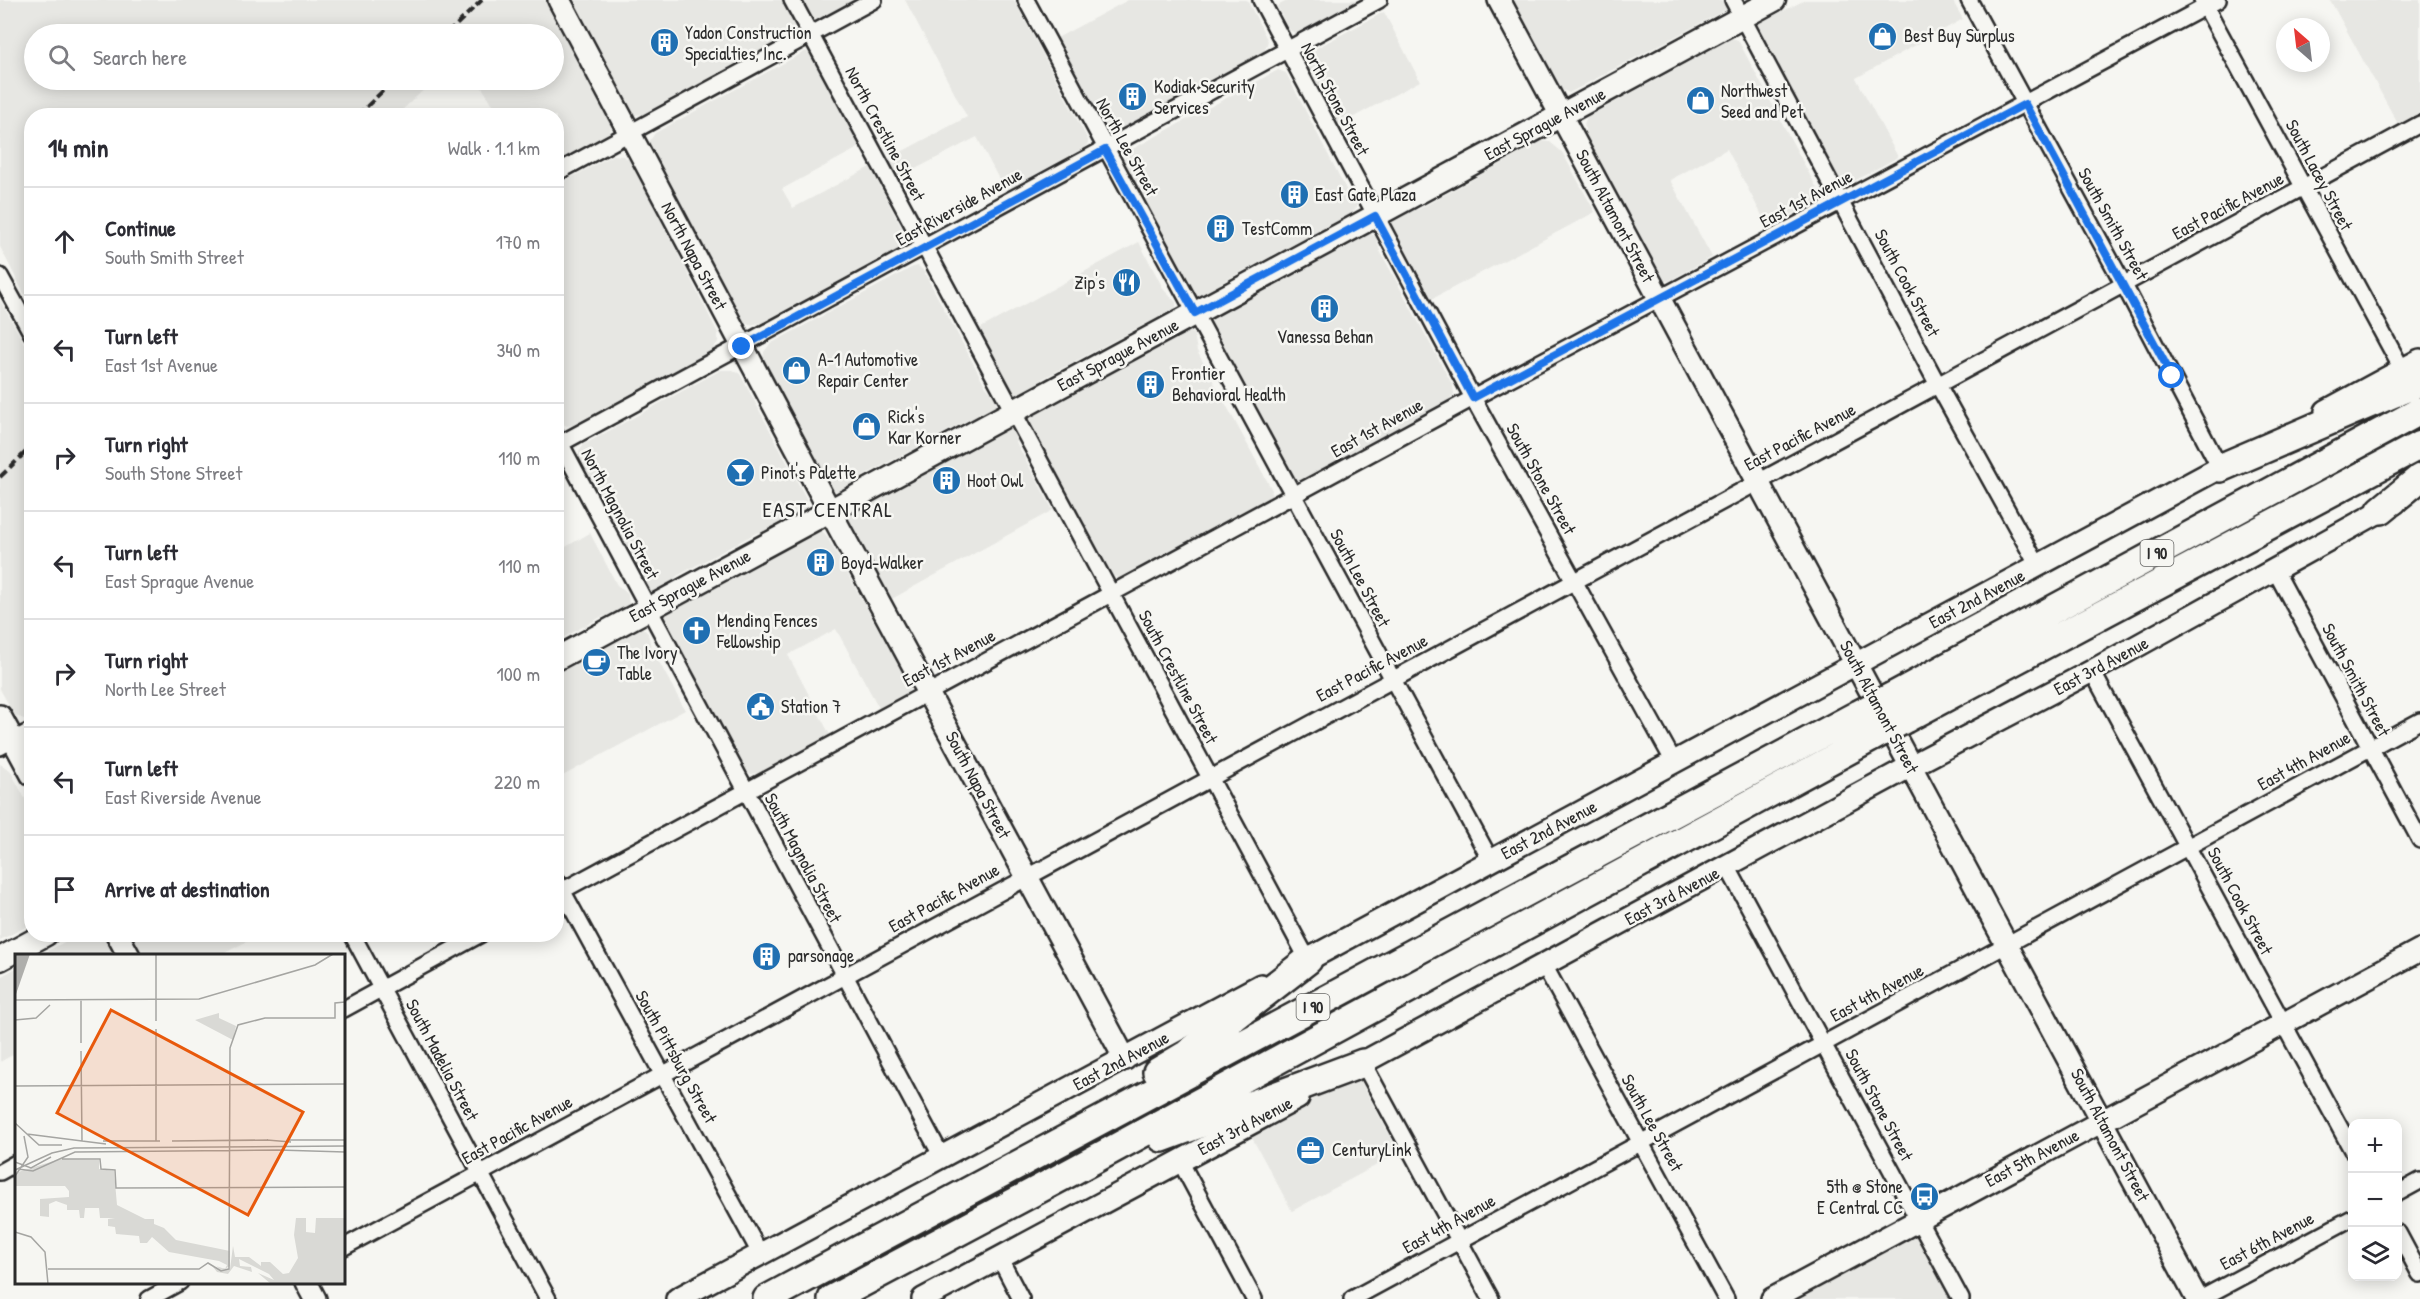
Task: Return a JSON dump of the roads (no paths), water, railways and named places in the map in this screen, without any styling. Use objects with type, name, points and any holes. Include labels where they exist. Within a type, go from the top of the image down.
[{"type":"highway","points":[[2220,468],[2414,370]]},
{"type":"highway","name":"I 90","points":[[832,1299],[1071,1172],[1899,707],[2420,411]]},
{"type":"highway","name":"I 90","points":[[1899,707],[2420,445]]},
{"type":"highway","points":[[2381,510],[2420,478]]},
{"type":"highway","name":"I 90","points":[[767,1299],[1072,1137],[1865,726]]},
{"type":"highway","points":[[1072,1137],[1111,1101],[1187,1054],[1308,960]]},
{"type":"highway","points":[[1071,1172],[1363,1063]]},
{"type":"main road","name":"East Sprague Avenue","points":[[564,654],[1561,115],[1738,8],[1774,0]]},
{"type":"main road","points":[[0,959],[31,942]]},
{"type":"street","name":"North Napa Street","points":[[559,0],[830,511]]},
{"type":"street","name":"North Crestline Street","points":[[792,0],[1013,412]]},
{"type":"street","points":[[564,169],[874,0]]},
{"type":"street","name":"North Lee Street","points":[[1026,0],[1195,313]]},
{"type":"street","name":"North Stone Street","points":[[1261,0],[1375,216]]},
{"type":"street","name":"East Riverside Avenue","points":[[564,439],[742,347],[1379,0]]},
{"type":"street","name":"South Altamont Street","points":[[1499,0],[2199,1299]]},
{"type":"street","name":"South Smith Street","points":[[1969,0],[2124,285],[2220,468]]},
{"type":"street","name":"East 1st Avenue","points":[[564,885],[746,791],[1473,398],[2025,104],[2209,2]]},
{"type":"street","name":"South Lacey Street","points":[[2209,2],[2304,187],[2414,370]]},
{"type":"street","name":"South Cook Street","points":[[1738,8],[1938,385],[2038,566]]},
{"type":"street","name":"East Pacific Avenue","points":[[345,1246],[1209,777],[2420,124]]},
{"type":"street","name":"South Stone Street","points":[[1375,216],[1674,762]]},
{"type":"street","points":[[0,276],[24,320]]},
{"type":"street","name":"South Lee Street","points":[[1195,313],[1491,861]]},
{"type":"street","name":"South Crestline Street","points":[[1013,412],[1308,960]]},
{"type":"street","name":"North Magnolia Street","points":[[564,453],[648,609]]},
{"type":"street","name":"East 2nd Avenue","points":[[677,1299],[2220,468]]},
{"type":"street","name":"East 3rd Avenue","points":[[923,1299],[1911,766],[2092,671],[2420,489]]},
{"type":"street","name":"South Napa Street","points":[[830,511],[1125,1059]]},
{"type":"street","name":"South Smith Street","points":[[2275,570],[2420,840]]},
{"type":"street","name":"South Magnolia Street","points":[[648,609],[942,1157]]},
{"type":"street","name":"South Cook Street","points":[[2092,671],[2348,1143]]},
{"type":"street","points":[[0,716],[24,758]]},
{"type":"street","name":"East 4th Avenue","points":[[1352,1299],[2420,721]]},
{"type":"street","name":"South Stone Street","points":[[1727,866],[1961,1299]]},
{"type":"street","name":"South Pittsburg Street","points":[[564,899],[663,1073],[761,1255]]},
{"type":"street","name":"South Madelia Street","points":[[356,942],[548,1299]]},
{"type":"street","points":[[345,1008],[466,942]]},
{"type":"street","name":"East 5th Avenue","points":[[1772,1299],[2420,950]]},
{"type":"street","name":"South Lee Street","points":[[1544,965],[1726,1299]]},
{"type":"street","points":[[1363,1063],[1491,1299]]},
{"type":"street","points":[[1180,1161],[1254,1299]]},
{"type":"street","points":[[0,1172],[15,1164]]},
{"type":"street","points":[[2402,1190],[2420,1181]]},
{"type":"street","name":"East 6th Avenue","points":[[2199,1299],[2348,1220]]},
{"type":"street","points":[[2402,1242],[2420,1274]]},
{"type":"street","points":[[999,1257],[1021,1299]]},
{"type":"street","points":[[149,1299],[176,1284]]},
{"type":"street","points":[[307,1284],[315,1299]]},
{"type":"railway","points":[[457,24],[482,0]]},
{"type":"railway","points":[[365,108],[384,90]]},
{"type":"railway","points":[[0,477],[24,454]]},
{"type":"place","name":"Best Buy Surplus","points":[[1883,36]]},
{"type":"place","name":"Yadon Construction Specialties, Inc.","points":[[664,43]]},
{"type":"place","name":"Kodiak Security Services","points":[[1133,97]]},
{"type":"place","name":"Northwest Seed and Pet","points":[[1700,101]]},
{"type":"place","name":"East Gate Plaza","points":[[1294,195]]},
{"type":"place","name":"TestComm","points":[[1221,229]]},
{"type":"place","name":"Zip's","points":[[1126,283]]},
{"type":"place","name":"Vanessa Behan","points":[[1325,308]]},
{"type":"place","name":"A-1 Automotive Repair Center","points":[[797,370]]},
{"type":"place","name":"Frontier Behavioral Health","points":[[1151,384]]},
{"type":"place","name":"Rick's Kar Korner","points":[[867,427]]},
{"type":"place","name":"Pinot's Palette","points":[[740,473]]},
{"type":"place","name":"Hoot Owl","points":[[946,481]]},
{"type":"place","name":"Boyd-Walker","points":[[820,563]]},
{"type":"place","name":"Mending Fences Fellowship","points":[[696,631]]},
{"type":"place","name":"The Ivory Table","points":[[596,663]]},
{"type":"place","name":"Station 7","points":[[760,707]]},
{"type":"place","name":"parsonage","points":[[767,956]]},
{"type":"place","name":"CenturyLink","points":[[1311,1150]]},
{"type":"place","name":"5th @ Stone E Central CC","points":[[1924,1197]]},
{"type":"district","name":"EAST CENTRAL","points":[[828,510]]}]
